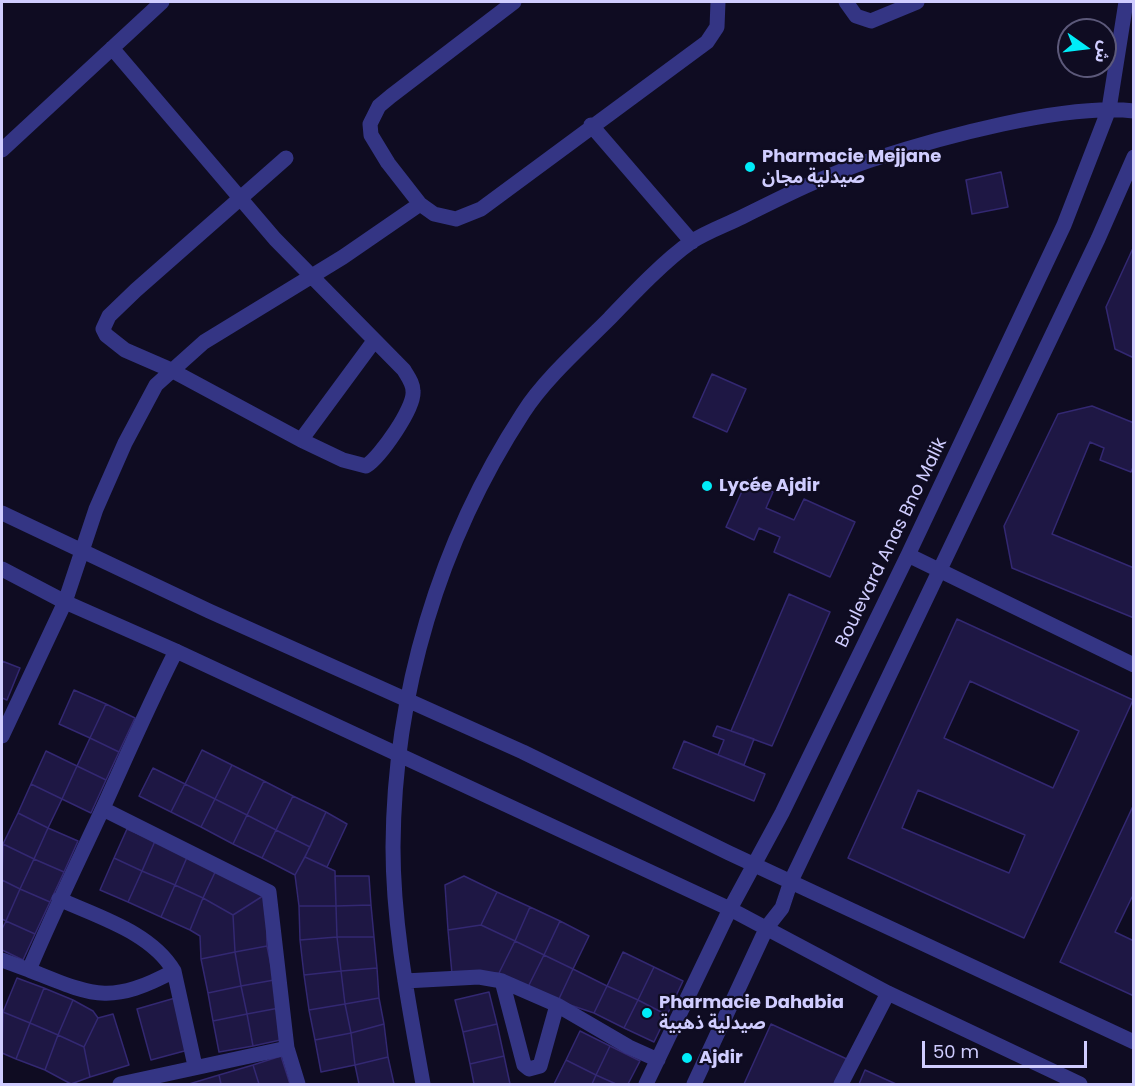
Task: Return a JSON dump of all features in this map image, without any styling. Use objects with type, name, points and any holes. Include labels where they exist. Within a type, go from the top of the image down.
[{"type":"street","points":[[2,150],[162,2]]},
{"type":"street","points":[[504,5],[391,96],[372,116],[371,135],[388,163],[420,204],[445,218],[456,219],[481,209],[591,125],[707,42],[717,27],[718,2]]},
{"type":"street","points":[[846,2],[856,16],[871,21],[917,2]]},
{"type":"street","name":"Boulevard Anas Bno Malik","points":[[646,1084],[730,909],[782,813],[908,555],[1064,225],[1109,109],[1126,2]]},
{"type":"street","points":[[112,48],[240,200],[404,370],[414,392],[412,403],[379,455],[366,466],[360,466],[301,440],[171,370],[120,346],[106,335],[104,322],[136,290],[240,200],[286,158]]},
{"type":"street","points":[[423,1084],[397,937],[394,886],[393,843],[406,701],[420,640],[451,552],[483,483],[524,410],[625,303],[692,242],[794,191],[845,169],[891,154],[1035,119],[1109,109],[1134,111]]},
{"type":"street","points":[[591,125],[692,242]]},
{"type":"street","points":[[694,1084],[767,927],[782,908],[790,881],[1117,198],[1134,157]]},
{"type":"street","points":[[2,736],[65,602],[96,509],[124,443],[156,385],[204,342],[311,276],[420,204]]},
{"type":"street","points":[[301,440],[374,341]]},
{"type":"street","points":[[2,513],[406,701],[523,752],[754,864],[1134,1042]]},
{"type":"street","points":[[908,555],[1134,665]]},
{"type":"street","points":[[2,569],[65,602],[176,651],[730,909],[888,993],[1080,1084]]},
{"type":"street","points":[[29,969],[148,706],[176,651]]},
{"type":"street","points":[[103,808],[269,892],[287,1048],[298,1084]]},
{"type":"street","points":[[59,899],[146,941],[162,952],[174,971],[195,1066]]},
{"type":"street","points":[[2,960],[74,989],[100,994],[127,990],[174,971]]},
{"type":"street","points":[[405,981],[480,977],[502,981],[557,1005],[629,1047],[658,1060]]},
{"type":"street","points":[[502,981],[524,1065],[529,1069],[540,1066],[557,1005]]},
{"type":"street","points":[[842,1084],[888,993]]},
{"type":"street","points":[[120,1084],[287,1048]]},
{"type":"building","points":[[1001,172],[1008,207],[972,214],[966,180]]},
{"type":"building","points":[[1134,246],[1134,358],[1115,349],[1106,307]]},
{"type":"building","points":[[712,374],[746,389],[727,432],[693,417]]},
{"type":"building","points":[[1092,406],[1134,423],[1134,465],[1131,472],[1100,460],[1104,448],[1090,442],[1052,534],[1134,568],[1134,618],[1012,568],[1004,526],[1058,414]]},
{"type":"building","points":[[747,480],[773,492],[766,508],[794,520],[804,499],[855,522],[830,577],[774,552],[780,537],[759,528],[754,540],[726,527]]},
{"type":"building","points":[[789,594],[830,612],[772,746],[731,731]]},
{"type":"building","points":[[957,619],[1133,700],[1024,938],[848,858]],"holes":[[[970,681],[1079,731],[1053,788],[944,738]],[[918,790],[1025,835],[1009,873],[902,828]]]},
{"type":"building","points":[[2,661],[20,668],[7,700],[2,698]]},
{"type":"building","points":[[74,690],[106,704],[90,738],[59,724]]},
{"type":"building","points":[[106,704],[135,718],[119,752],[90,738]]},
{"type":"building","points":[[717,726],[754,739],[744,765],[718,755],[724,740],[713,736]]},
{"type":"building","points":[[90,738],[119,752],[106,780],[77,766]]},
{"type":"building","points":[[684,741],[765,774],[754,801],[673,768]]},
{"type":"building","points":[[202,750],[232,765],[215,799],[185,784]]},
{"type":"building","points":[[46,751],[77,766],[62,799],[31,784]]},
{"type":"building","points":[[232,765],[264,781],[247,815],[215,799]]},
{"type":"building","points":[[77,766],[106,780],[91,813],[62,799]]},
{"type":"building","points":[[153,768],[185,784],[171,812],[139,796]]},
{"type":"building","points":[[264,781],[293,796],[276,830],[247,815]]},
{"type":"building","points":[[31,784],[62,799],[48,828],[18,813]]},
{"type":"building","points":[[185,784],[215,799],[201,827],[171,812]]},
{"type":"building","points":[[293,796],[326,812],[310,847],[276,830]]},
{"type":"building","points":[[215,799],[247,815],[233,844],[201,827]]},
{"type":"building","points":[[1134,804],[1134,898],[1132,897],[1115,932],[1134,941],[1134,996],[1060,962]]},
{"type":"building","points":[[326,812],[347,824],[327,867],[305,857]]},
{"type":"building","points":[[18,813],[48,828],[34,859],[3,844]]},
{"type":"building","points":[[247,815],[276,830],[262,858],[233,844]]},
{"type":"building","points":[[48,828],[78,841],[64,872],[34,859]]},
{"type":"building","points":[[127,829],[155,841],[142,871],[114,858]]},
{"type":"building","points":[[276,830],[310,847],[295,875],[262,858]]},
{"type":"building","points":[[155,841],[188,855],[175,885],[142,871]]},
{"type":"building","points":[[3,844],[34,859],[20,889],[2,880]]},
{"type":"building","points":[[188,855],[217,868],[203,898],[175,885]]},
{"type":"building","points":[[305,857],[335,871],[336,906],[299,906],[295,875]]},
{"type":"building","points":[[114,858],[142,871],[128,902],[100,890]]},
{"type":"building","points":[[34,859],[64,872],[50,902],[20,889]]},
{"type":"building","points":[[217,868],[266,894],[233,915],[203,898]]},
{"type":"building","points":[[142,871],[175,885],[161,917],[128,902]]},
{"type":"building","points":[[335,876],[369,876],[371,905],[336,906]]},
{"type":"building","points":[[464,876],[497,892],[481,925],[448,930],[445,885]]},
{"type":"building","points":[[2,880],[20,889],[6,921],[2,919]]},
{"type":"building","points":[[175,885],[203,898],[190,930],[161,917]]},
{"type":"building","points":[[20,889],[50,902],[35,934],[6,921]]},
{"type":"building","points":[[497,892],[530,907],[515,941],[481,925]]},
{"type":"building","points":[[266,894],[267,946],[235,952],[233,915]]},
{"type":"building","points":[[203,898],[233,915],[235,952],[201,959],[200,936],[190,930]]},
{"type":"building","points":[[371,905],[374,937],[337,937],[336,906]]},
{"type":"building","points":[[299,906],[336,906],[337,937],[300,940]]},
{"type":"building","points":[[530,907],[560,921],[544,955],[515,941]]},
{"type":"building","points":[[6,921],[35,934],[23,960],[2,950],[2,929]]},
{"type":"building","points":[[560,921],[589,936],[573,969],[544,955]]},
{"type":"building","points":[[481,925],[515,941],[499,973],[452,974],[448,930]]},
{"type":"building","points":[[337,937],[341,971],[304,975],[300,940]]},
{"type":"building","points":[[337,937],[374,937],[377,968],[341,971]]},
{"type":"building","points":[[515,941],[544,955],[528,987],[499,973]]},
{"type":"building","points":[[267,946],[274,980],[241,986],[235,952]]},
{"type":"building","points":[[235,952],[241,986],[208,993],[201,959]]},
{"type":"building","points":[[623,952],[654,967],[638,1000],[607,986]]},
{"type":"building","points":[[544,955],[573,969],[558,1001],[528,987]]},
{"type":"building","points":[[654,967],[683,981],[667,1015],[638,1000]]},
{"type":"building","points":[[377,968],[379,998],[345,1004],[341,971]]},
{"type":"building","points":[[573,969],[607,986],[594,1013],[558,1001]]},
{"type":"building","points":[[341,971],[345,1004],[309,1010],[304,975]]},
{"type":"building","points":[[17,978],[44,988],[30,1023],[3,1012]]},
{"type":"building","points":[[274,980],[279,1008],[247,1014],[241,986]]},
{"type":"building","points":[[241,986],[247,1014],[213,1021],[208,993]]},
{"type":"building","points":[[607,986],[638,1000],[624,1028],[594,1013]]},
{"type":"building","points":[[44,988],[73,1000],[58,1035],[30,1023]]},
{"type":"building","points":[[489,992],[497,1024],[463,1032],[455,1000]]},
{"type":"building","points":[[175,998],[188,1050],[151,1060],[137,1009]]},
{"type":"building","points":[[379,998],[384,1024],[351,1033],[345,1004]]},
{"type":"building","points":[[73,1000],[93,1011],[98,1018],[84,1047],[58,1035]]},
{"type":"building","points":[[638,1000],[667,1015],[654,1042],[624,1028]]},
{"type":"building","points":[[345,1004],[351,1033],[315,1040],[309,1010]]},
{"type":"building","points":[[279,1008],[285,1039],[253,1046],[247,1014]]},
{"type":"building","points":[[3,1012],[30,1023],[16,1059],[2,1053]]},
{"type":"building","points":[[113,1014],[129,1065],[90,1077],[84,1047],[98,1018]]},
{"type":"building","points":[[247,1014],[253,1046],[219,1052],[213,1021]]},
{"type":"building","points":[[30,1023],[58,1035],[45,1070],[16,1059]]},
{"type":"building","points":[[384,1024],[388,1057],[355,1065],[351,1033]]},
{"type":"building","points":[[497,1024],[504,1056],[470,1064],[463,1032]]},
{"type":"building","points":[[771,1024],[849,1060],[838,1084],[744,1084]]},
{"type":"building","points":[[580,1031],[610,1046],[596,1075],[566,1060]]},
{"type":"building","points":[[351,1033],[355,1065],[321,1072],[315,1040]]},
{"type":"building","points":[[58,1035],[84,1047],[90,1077],[71,1084],[45,1070]]},
{"type":"building","points":[[610,1046],[640,1061],[628,1084],[616,1084],[596,1075]]},
{"type":"building","points":[[281,1056],[290,1084],[259,1084],[253,1065]]},
{"type":"building","points":[[504,1056],[510,1084],[474,1084],[470,1064]]},
{"type":"building","points":[[388,1057],[394,1084],[359,1084],[355,1065]]},
{"type":"building","points":[[566,1060],[596,1075],[592,1084],[554,1084]]},
{"type":"building","points":[[253,1065],[259,1084],[221,1084],[219,1075]]},
{"type":"building","points":[[865,1070],[896,1084],[859,1084]]},
{"type":"building","points":[[219,1075],[221,1084],[189,1084]]},
{"type":"building","points":[[596,1075],[616,1084],[592,1084]]},
{"type":"place","name":"Pharmacie Mejjane صيدلية مجان","points":[[750,167]]},
{"type":"place","name":"Lycée Ajdir","points":[[707,486]]},
{"type":"place","name":"Pharmacie Dahabia صيدلية ذهبية","points":[[647,1013]]},
{"type":"place","name":"Ajdir","points":[[687,1058]]}]
